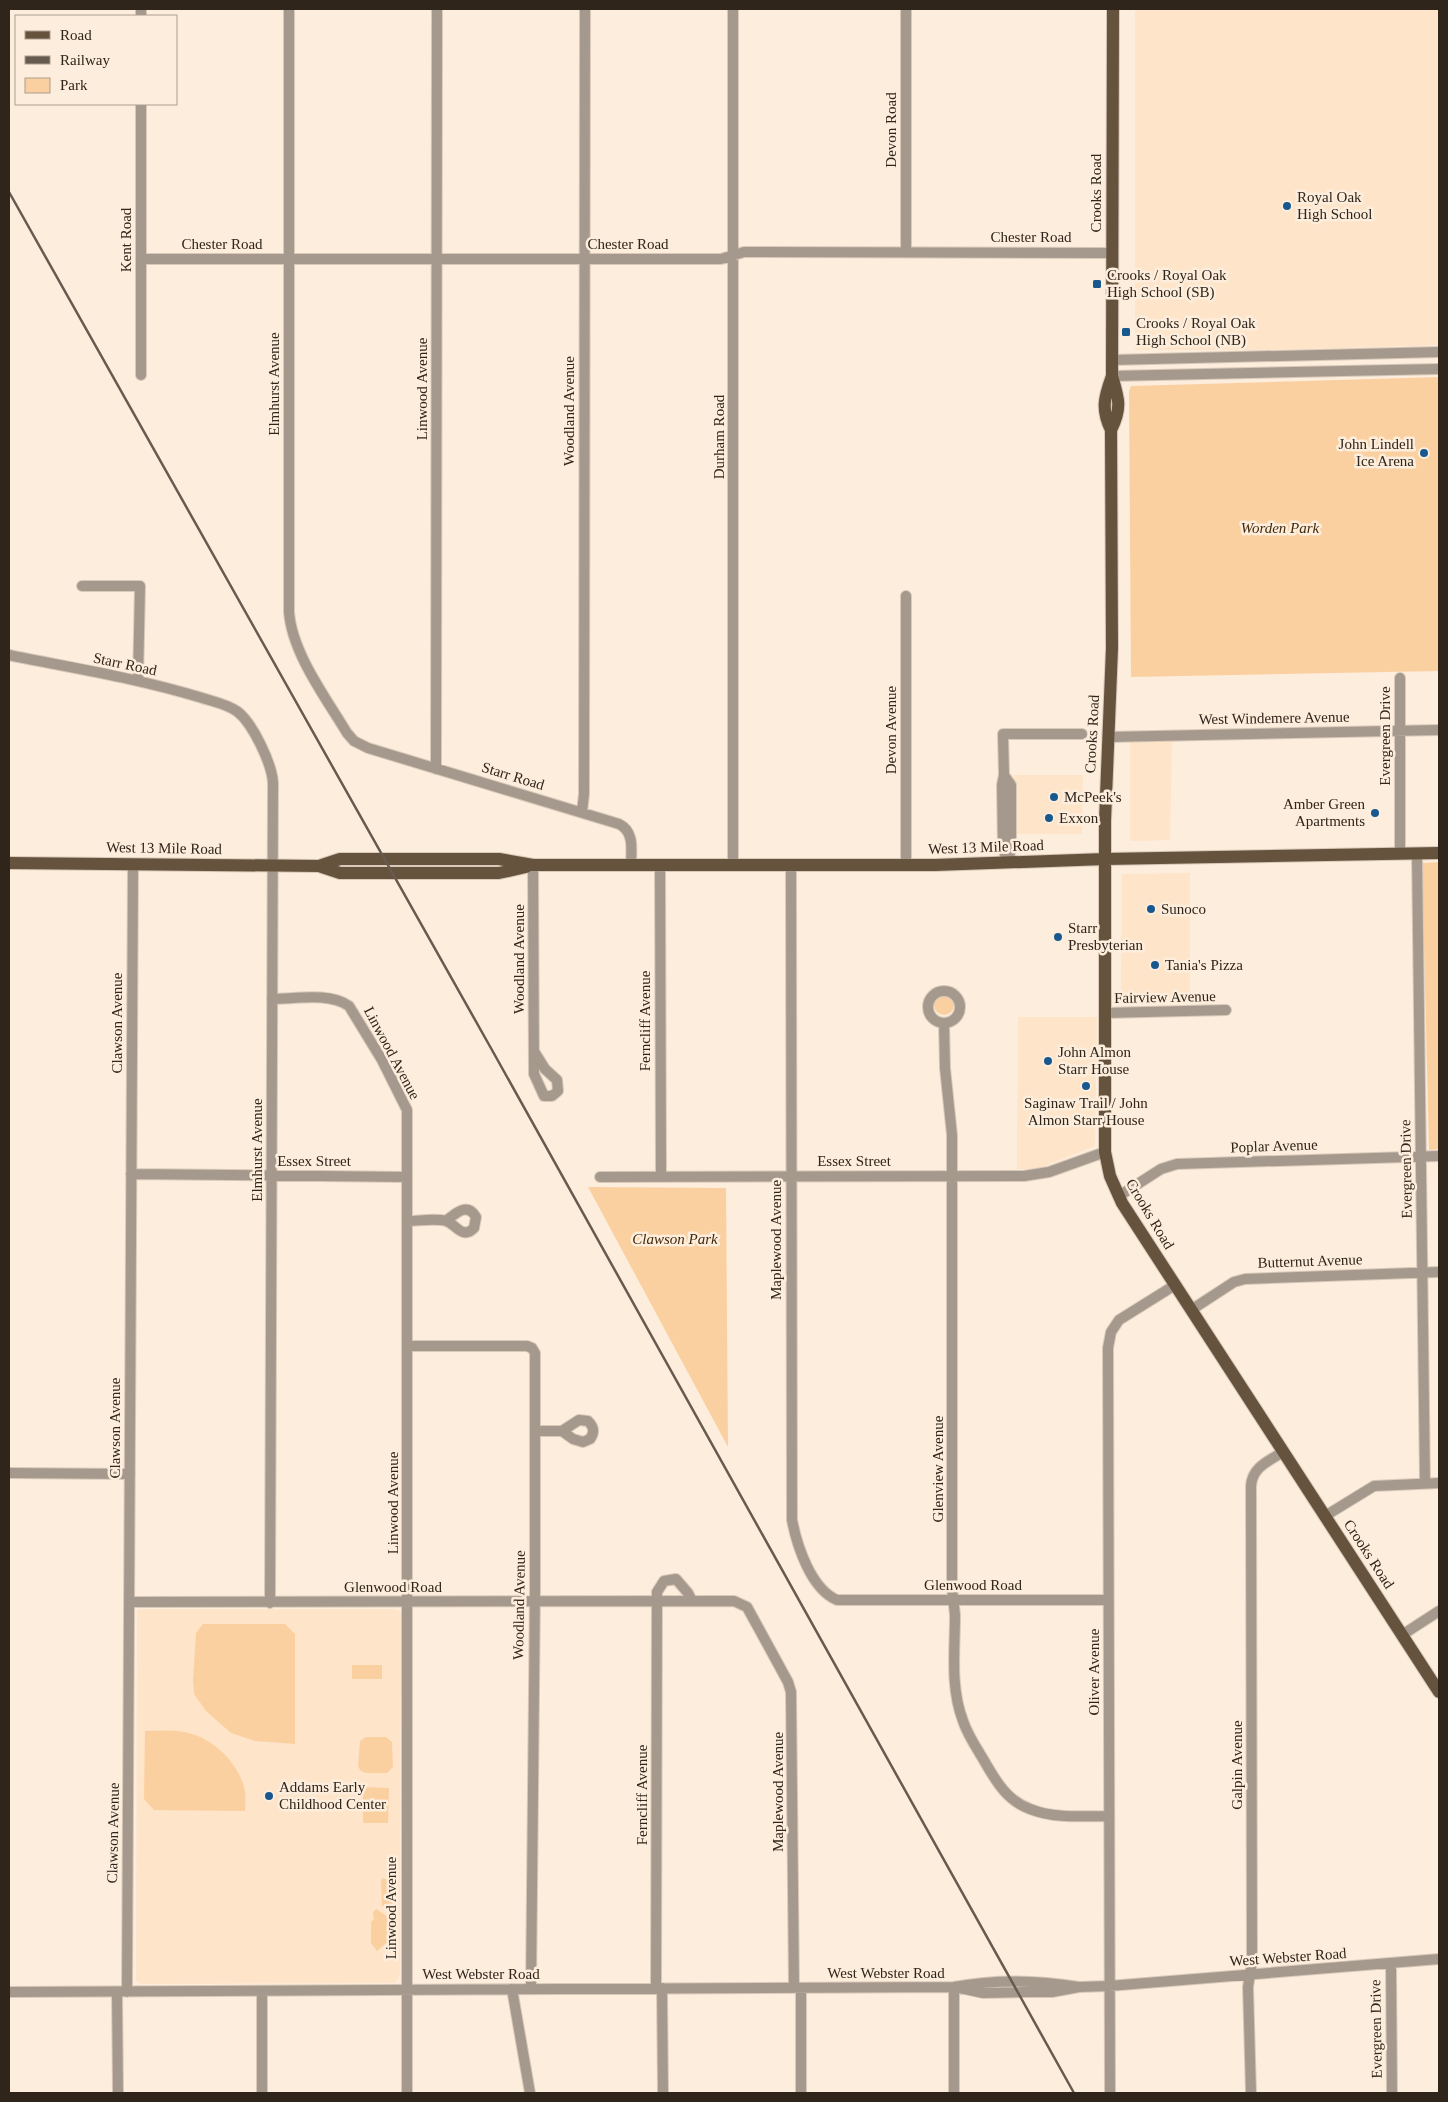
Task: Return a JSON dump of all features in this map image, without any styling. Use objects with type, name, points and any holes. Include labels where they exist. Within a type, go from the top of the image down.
[{"type":"main road","name":"Crooks Road","points":[[1112,9],[1112,376],[1118,396],[1118,416],[1111,430],[1112,648],[1105,859],[1105,1152],[1110,1176],[1119,1196],[1439,1692]]},
{"type":"main road","name":"West 13 Mile Road","points":[[9,863],[319,866],[340,874],[499,873],[533,865],[906,865],[1105,859],[1439,853]]},
{"type":"street","name":"Elmhurst Avenue","points":[[289,9],[290,626],[300,654],[347,734],[354,741]]},
{"type":"street","name":"Linwood Avenue","points":[[436,768],[437,9]]},
{"type":"street","name":"Woodland Avenue","points":[[582,812],[584,794],[585,9]]},
{"type":"street","name":"Durham Road","points":[[733,9],[733,865]]},
{"type":"street","name":"Devon Road","points":[[906,9],[906,252]]},
{"type":"street","name":"Kent Road","points":[[140,375],[141,105]]},
{"type":"street","name":"Chester Road","points":[[141,259],[721,259],[744,252],[1112,253]]},
{"type":"street","points":[[1112,360],[1439,352]]},
{"type":"street","points":[[1348,354],[1348,370]]},
{"type":"street","points":[[1247,373],[1254,361],[1254,357]]},
{"type":"street","points":[[1162,359],[1163,375]]},
{"type":"street","points":[[1112,376],[1439,368]]},
{"type":"street","points":[[82,586],[140,586],[138,681]]},
{"type":"street","name":"Devon Avenue","points":[[906,596],[906,865]]},
{"type":"street","name":"Starr Road","points":[[9,655],[174,689],[233,709]]},
{"type":"street","name":"Evergreen Drive","points":[[1400,678],[1400,854]]},
{"type":"street","name":"Elmhurst Avenue","points":[[233,709],[249,725],[268,760],[272,773],[270,1603]]},
{"type":"street","name":"West Windemere Avenue","points":[[1109,737],[1439,730]]},
{"type":"street","points":[[1008,862],[1011,849],[1011,785],[1004,775],[1002,734],[1082,734]]},
{"type":"street","name":"Starr Road","points":[[354,741],[368,748],[619,824],[628,830],[631,842],[631,865]]},
{"type":"street","name":"Evergreen Drive","points":[[1417,854],[1425,1483]]},
{"type":"street","name":"Clawson Avenue","points":[[118,2093],[122,1992],[129,1602],[133,864]]},
{"type":"street","name":"Woodland Avenue","points":[[533,865],[535,1053]]},
{"type":"street","name":"Ferncliff Avenue","points":[[660,865],[661,1176]]},
{"type":"street","name":"Maplewood Avenue","points":[[791,865],[792,1520],[796,1540],[804,1560],[824,1592],[837,1600]]},
{"type":"street","name":"Linwood Avenue","points":[[272,999],[329,999],[342,1002],[354,1012],[406,1105],[408,1221],[407,2093]]},
{"type":"street","name":"Fairview Avenue","points":[[1105,1013],[1226,1010]]},
{"type":"street","name":"Glenview Avenue","points":[[944,1022],[945,1068],[952,1135],[953,1600],[955,1680],[958,1706],[963,1722],[995,1779],[1015,1801],[1039,1812],[1061,1816],[1109,1816]]},
{"type":"street","name":"Essex Street","points":[[600,1177],[1031,1176],[1049,1172],[1105,1152]]},
{"type":"street","name":"Poplar Avenue","points":[[1119,1196],[1161,1169],[1177,1164],[1439,1156]]},
{"type":"street","name":"Essex Street","points":[[131,1174],[407,1177]]},
{"type":"street","points":[[408,1221],[446,1221]]},
{"type":"street","name":"Butternut Avenue","points":[[1192,1310],[1234,1282],[1245,1279],[1439,1272]]},
{"type":"street","name":"Oliver Avenue","points":[[1110,2093],[1109,1340],[1114,1325],[1119,1320],[1175,1285]]},
{"type":"street","name":"Woodland Avenue","points":[[408,1346],[527,1346],[532,1348],[534,1353],[531,1989]]},
{"type":"street","points":[[534,1431],[562,1431]]},
{"type":"street","name":"Galpin Avenue","points":[[1251,2093],[1248,1987],[1252,1962],[1251,1486],[1253,1476],[1258,1468],[1283,1452]]},
{"type":"street","points":[[9,1473],[130,1474]]},
{"type":"street","points":[[1325,1516],[1374,1486],[1439,1483]]},
{"type":"street","points":[[658,1601],[657,1592],[659,1588],[664,1581],[672,1578],[679,1581],[692,1601]]},
{"type":"street","name":"Glenwood Road","points":[[837,1600],[1108,1600]]},
{"type":"street","name":"Ferncliff Avenue","points":[[658,1601],[659,1988],[663,2093]]},
{"type":"street","name":"Glenwood Road","points":[[129,1602],[734,1601],[747,1607]]},
{"type":"street","name":"Maplewood Avenue","points":[[747,1607],[788,1682],[791,1692],[801,2093]]},
{"type":"street","points":[[1402,1635],[1439,1611]]},
{"type":"street","name":"West Webster Road","points":[[9,1992],[954,1987],[983,1993],[1052,1992],[1079,1986],[1109,1986],[1439,1959]]},
{"type":"street","name":"Evergreen Drive","points":[[1391,1964],[1392,2093]]},
{"type":"street","points":[[954,1987],[954,2093]]},
{"type":"street","points":[[512,1989],[530,2093]]},
{"type":"street","points":[[262,1991],[262,2093]]},
{"type":"shaded area","name":"Royal Oak High School","points":[[1135,9],[1439,9],[1439,345],[1275,350],[1135,350]]},
{"type":"shaded area","points":[[1172,741],[1170,840],[1130,841],[1130,742]]},
{"type":"shaded area","points":[[1014,775],[1083,775],[1082,834],[1014,834]]},
{"type":"shaded area","points":[[1190,873],[1190,998],[1121,1000],[1122,874]]},
{"type":"shaded area","points":[[1018,1017],[1097,1017],[1095,1146],[1037,1169],[1017,1169]]},
{"type":"shaded area","name":"Addams Early Childhood Center","points":[[141,1609],[394,1609],[401,1611],[400,1976],[395,1983],[141,1984],[136,1981],[137,1611]]},
{"type":"green space","name":"Worden Park","points":[[1439,377],[1439,671],[1131,677],[1129,391],[1131,386]]},
{"type":"green space","points":[[1439,862],[1439,1149],[1429,1150],[1422,863]]},
{"type":"green space","points":[[940,995],[948,995],[954,1001],[954,1009],[948,1015],[940,1015],[934,1009],[934,1001]]},
{"type":"green space","name":"Clawson Park","points":[[588,1187],[726,1188],[728,1447]]},
{"type":"green space","points":[[203,1624],[285,1624],[295,1634],[295,1744],[255,1741],[231,1733],[206,1711],[194,1694],[193,1680],[196,1633]]},
{"type":"green space","points":[[352,1665],[382,1665],[382,1679],[352,1679]]},
{"type":"green space","points":[[145,1731],[186,1732],[210,1742],[233,1764],[243,1782],[245,1811],[154,1810],[144,1799]]},
{"type":"green space","points":[[366,1737],[386,1737],[392,1742],[393,1767],[387,1773],[365,1773],[360,1770],[358,1766],[360,1741]]},
{"type":"green space","points":[[363,1787],[389,1788],[388,1823],[363,1823]]},
{"type":"green space","points":[[383,1878],[393,1882],[392,1907],[382,1906],[381,1880]]},
{"type":"green space","points":[[376,1909],[391,1919],[390,1940],[377,1951],[371,1943],[371,1922],[374,1919],[373,1912]]},
{"type":"railway","points":[[9,192],[492,1050],[1074,2093]]},
{"type":"place","name":"Royal Oak High School","points":[[1287,206]]},
{"type":"place","name":"Crooks / Royal Oak High School (SB)","points":[[1097,284]]},
{"type":"place","name":"Crooks / Royal Oak High School (NB)","points":[[1126,332]]},
{"type":"place","name":"John Lindell Ice Arena","points":[[1424,453]]},
{"type":"place","name":"McPeek's","points":[[1054,797]]},
{"type":"place","name":"Amber Green Apartments","points":[[1375,813]]},
{"type":"place","name":"Exxon","points":[[1049,818]]},
{"type":"place","name":"Sunoco","points":[[1151,909]]},
{"type":"place","name":"Starr Presbyterian","points":[[1058,937]]},
{"type":"place","name":"Tania's Pizza","points":[[1155,965]]},
{"type":"place","name":"John Almon Starr House","points":[[1048,1061]]},
{"type":"place","name":"Saginaw Trail / John Almon Starr House","points":[[1086,1086]]},
{"type":"place","name":"Addams Early Childhood Center","points":[[269,1796]]}]
